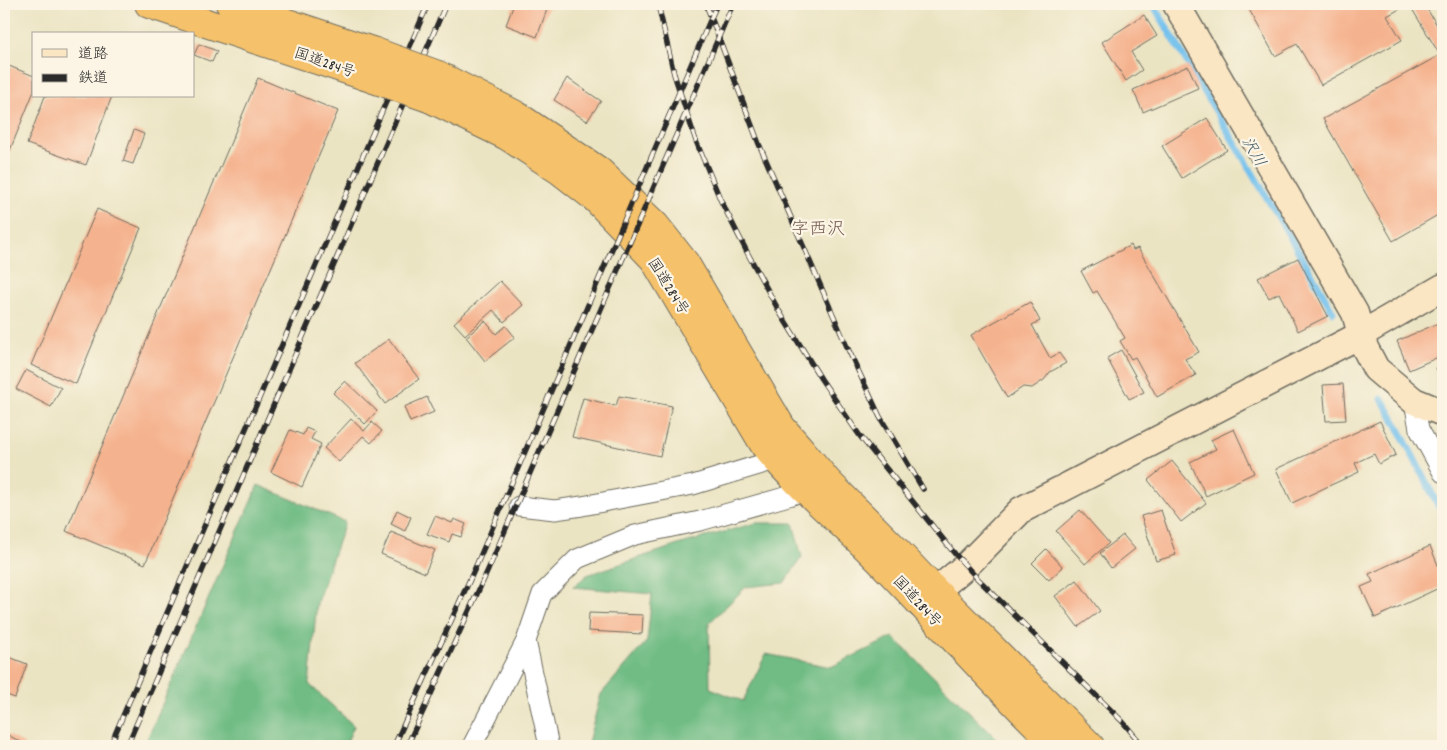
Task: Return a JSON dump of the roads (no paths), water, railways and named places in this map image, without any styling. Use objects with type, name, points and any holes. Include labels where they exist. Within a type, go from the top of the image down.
[{"type":"highway","name":"国道284号","points":[[148,4],[370,64],[516,115],[599,171],[655,225],[685,263],[782,428],[803,452],[816,486]]},
{"type":"highway","name":"国道284号","points":[[230,4],[370,64]]},
{"type":"highway","name":"国道284号","points":[[434,86],[559,170],[595,198],[654,259],[765,446],[776,460],[816,486],[878,558],[927,597],[1019,709],[1071,742]]},
{"type":"street","points":[[1176,4],[1354,313],[1365,348],[1376,369],[1414,401],[1443,413]]},
{"type":"street","points":[[927,597],[966,566],[1021,510],[1360,334],[1443,287]]},
{"type":"street","points":[[1414,401],[1418,429],[1443,473]]},
{"type":"street","points":[[519,506],[555,510],[693,485],[803,452]]},
{"type":"street","points":[[472,746],[526,641],[542,594],[577,560],[636,535],[700,521],[792,495],[816,486]]},
{"type":"street","points":[[526,641],[549,746]]},
{"type":"waterway","name":"沢川","points":[[1153,4],[1333,312]]},
{"type":"waterway","name":"沢川","points":[[1382,399],[1443,515]]},
{"type":"railway","points":[[110,746],[428,4]]},
{"type":"railway","points":[[127,746],[446,4]]},
{"type":"railway","points":[[658,4],[674,74],[696,141],[721,201],[779,311],[821,379],[860,436],[955,554],[1123,722],[1143,746]]},
{"type":"railway","points":[[706,4],[759,144],[848,349],[880,417],[923,489]]},
{"type":"railway","points":[[394,746],[476,566],[717,4]]},
{"type":"railway","points":[[407,746],[488,570],[733,4]]},
{"type":"district","name":"字西沢","points":[[818,228]]}]
